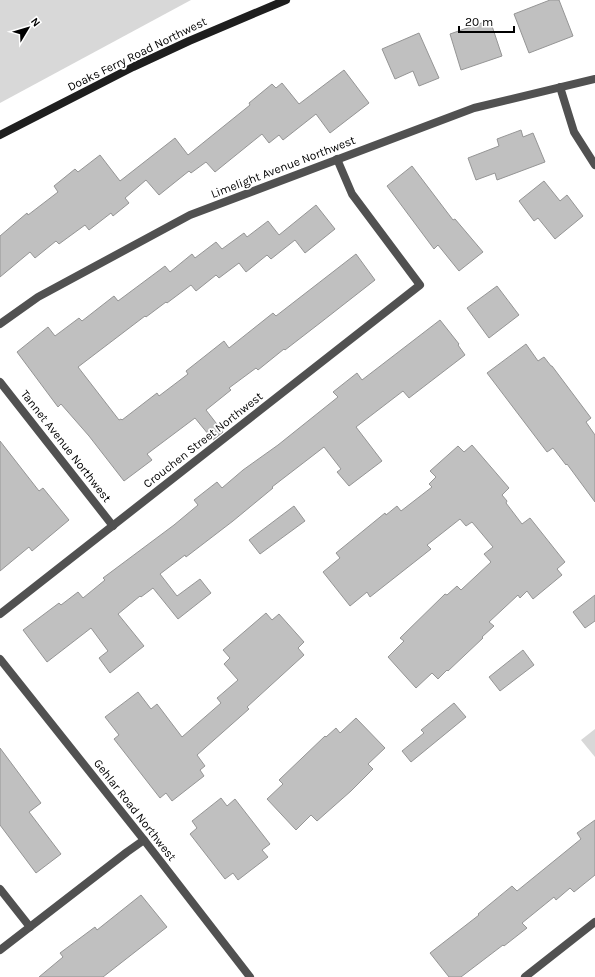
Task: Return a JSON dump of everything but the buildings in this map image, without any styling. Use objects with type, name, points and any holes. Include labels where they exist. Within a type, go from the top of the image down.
[{"type":"main road","name":"Doaks Ferry Road Northwest","points":[[0,135],[133,67],[182,44],[286,0]]},
{"type":"street","name":"Limelight Avenue Northwest","points":[[0,324],[38,297],[190,215],[474,108],[595,79]]},
{"type":"street","points":[[560,87],[574,132],[595,165]]},
{"type":"street","name":"Crouchen Street Northwest","points":[[0,614],[420,285],[352,194],[337,159]]},
{"type":"street","name":"Tannet Avenue Northwest","points":[[0,382],[113,526]]},
{"type":"street","name":"Gehlar Road Northwest","points":[[0,659],[144,840],[250,977]]},
{"type":"street","points":[[0,950],[144,840]]},
{"type":"street","points":[[0,889],[30,927]]},
{"type":"street","points":[[525,977],[595,922]]},
{"type":"shaded area","points":[[0,0],[191,0],[0,103]]},
{"type":"shaded area","points":[[595,729],[595,757],[581,740]]}]
